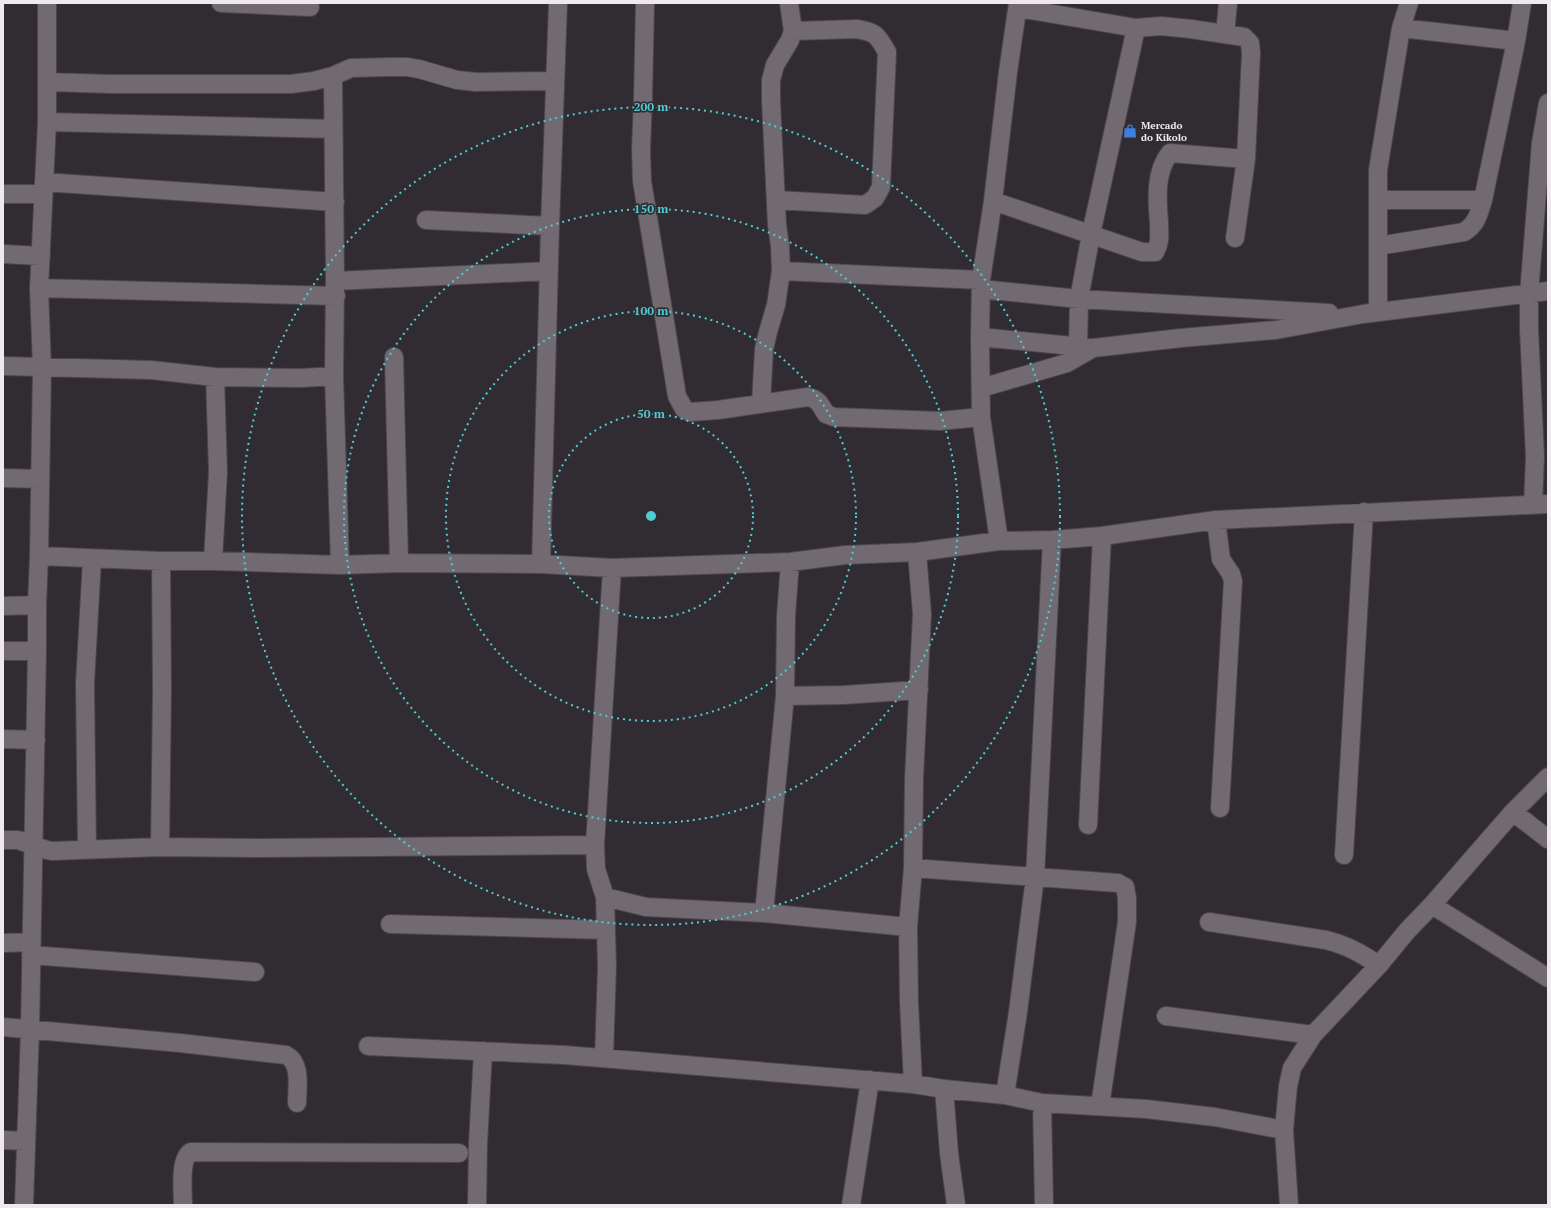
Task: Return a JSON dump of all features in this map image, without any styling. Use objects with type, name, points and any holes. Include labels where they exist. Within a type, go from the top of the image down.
[{"type":"street","points":[[24,1205],[30,1029],[36,740],[37,605],[40,556],[42,368],[39,288],[47,122],[47,3]]},
{"type":"street","points":[[221,3],[310,7]]},
{"type":"street","points":[[541,564],[550,226],[558,3]]},
{"type":"street","points":[[645,3],[643,98],[640,150],[642,180],[677,396],[684,409],[690,412],[718,410],[808,397],[814,398],[819,402],[826,414],[834,417],[940,421],[981,417]]},
{"type":"street","points":[[761,404],[764,349],[776,305],[781,271],[777,225],[772,80],[775,65],[790,40],[793,31],[789,3]]},
{"type":"street","points":[[1225,34],[1228,3]]},
{"type":"street","points":[[1378,312],[1378,170],[1400,28],[1409,3]]},
{"type":"street","points":[[1378,246],[1464,232],[1471,228],[1477,220],[1483,200],[1516,41],[1522,3]]},
{"type":"street","points":[[1000,541],[981,417],[981,284],[993,201],[1008,72],[1018,6],[1136,28],[1161,26],[1244,37],[1250,43],[1251,53],[1246,159],[1235,238]]},
{"type":"street","points":[[1086,348],[1079,299],[1091,234],[1136,28]]},
{"type":"street","points":[[1400,28],[1516,41]]},
{"type":"street","points":[[776,200],[865,205],[875,198],[880,186],[887,52],[878,37],[867,31],[857,29],[793,31]]},
{"type":"street","points":[[48,82],[111,84],[291,84],[314,81],[333,76],[351,68],[407,67],[457,80],[556,81]]},
{"type":"street","points":[[333,76],[336,288],[334,376],[340,565]]},
{"type":"street","points":[[40,556],[92,559],[340,565],[399,563],[541,564],[612,568],[790,562],[845,555],[917,552],[1000,541],[1052,540],[1102,536],[1216,520],[1541,505],[1535,457],[1529,329],[1529,294],[1541,143],[1548,103]]},
{"type":"street","points":[[47,122],[333,129]]},
{"type":"street","points":[[993,201],[1142,252],[1155,252],[1160,245],[1157,196],[1164,160],[1170,153],[1246,159]]},
{"type":"street","points":[[3,194],[43,188],[334,202]]},
{"type":"street","points":[[1378,200],[1483,200]]},
{"type":"street","points":[[426,220],[550,226]]},
{"type":"street","points":[[3,254],[41,256]]},
{"type":"street","points":[[39,288],[336,288],[549,271]]},
{"type":"street","points":[[781,271],[981,284],[1079,299],[1356,315]]},
{"type":"street","points":[[980,338],[1086,348],[1276,330],[1356,315],[1548,291]]},
{"type":"street","points":[[981,388],[1067,363],[1086,348]]},
{"type":"street","points":[[394,357],[399,563]]},
{"type":"street","points":[[3,366],[151,370],[215,377],[302,378],[334,376]]},
{"type":"street","points":[[213,561],[218,472],[215,377]]},
{"type":"street","points":[[3,478],[40,479]]},
{"type":"street","points":[[1344,855],[1364,512]]},
{"type":"street","points":[[1216,520],[1221,559],[1231,574],[1233,581],[1220,808]]},
{"type":"street","points":[[1088,824],[1102,536]]},
{"type":"street","points":[[1005,1095],[1018,1012],[1035,877],[1052,540]]},
{"type":"street","points":[[913,1084],[909,1002],[908,928],[913,868],[914,779],[922,614],[917,552]]},
{"type":"street","points":[[87,849],[85,684],[92,559]]},
{"type":"street","points":[[160,847],[162,691],[161,561]]},
{"type":"street","points":[[764,913],[785,696],[786,616],[790,562]]},
{"type":"street","points":[[604,1058],[607,966],[605,897],[596,869],[595,845],[612,568]]},
{"type":"street","points":[[3,606],[37,605]]},
{"type":"street","points":[[3,650],[37,651]]},
{"type":"street","points":[[785,696],[843,695],[919,690]]},
{"type":"street","points":[[3,740],[36,740]]},
{"type":"street","points":[[1289,1205],[1284,1130],[1288,1086],[1292,1068],[1313,1035],[1379,966],[1407,931],[1432,905],[1513,812],[1548,776]]},
{"type":"street","points":[[1513,812],[1548,839]]},
{"type":"street","points":[[3,840],[18,840],[52,851],[160,847],[263,848],[595,845]]},
{"type":"street","points":[[913,868],[1118,883],[1124,887],[1127,898],[1127,922],[1100,1106]]},
{"type":"street","points":[[605,897],[646,907],[764,913],[908,928]]},
{"type":"street","points":[[1432,905],[1548,978]]},
{"type":"street","points":[[1209,922],[1326,940],[1354,949],[1379,966]]},
{"type":"street","points":[[390,924],[606,930]]},
{"type":"street","points":[[3,943],[31,949],[255,972]]},
{"type":"street","points":[[1166,1016],[1313,1035]]},
{"type":"street","points":[[3,1028],[30,1029],[286,1054],[291,1057],[296,1066],[297,1103]]},
{"type":"street","points":[[368,1046],[565,1055],[870,1080],[1005,1095],[1042,1103],[1146,1109],[1200,1116],[1284,1130]]},
{"type":"street","points":[[477,1205],[478,1144],[483,1051]]},
{"type":"street","points":[[851,1205],[870,1080]]},
{"type":"street","points":[[944,1089],[949,1153],[956,1205]]},
{"type":"street","points":[[1042,1103],[1044,1205]]},
{"type":"street","points":[[3,1140],[25,1141]]},
{"type":"street","points":[[182,1205],[183,1162],[191,1152],[459,1153]]},
{"type":"place","name":"Mercado do Kikolo","points":[[1130,131]]}]
